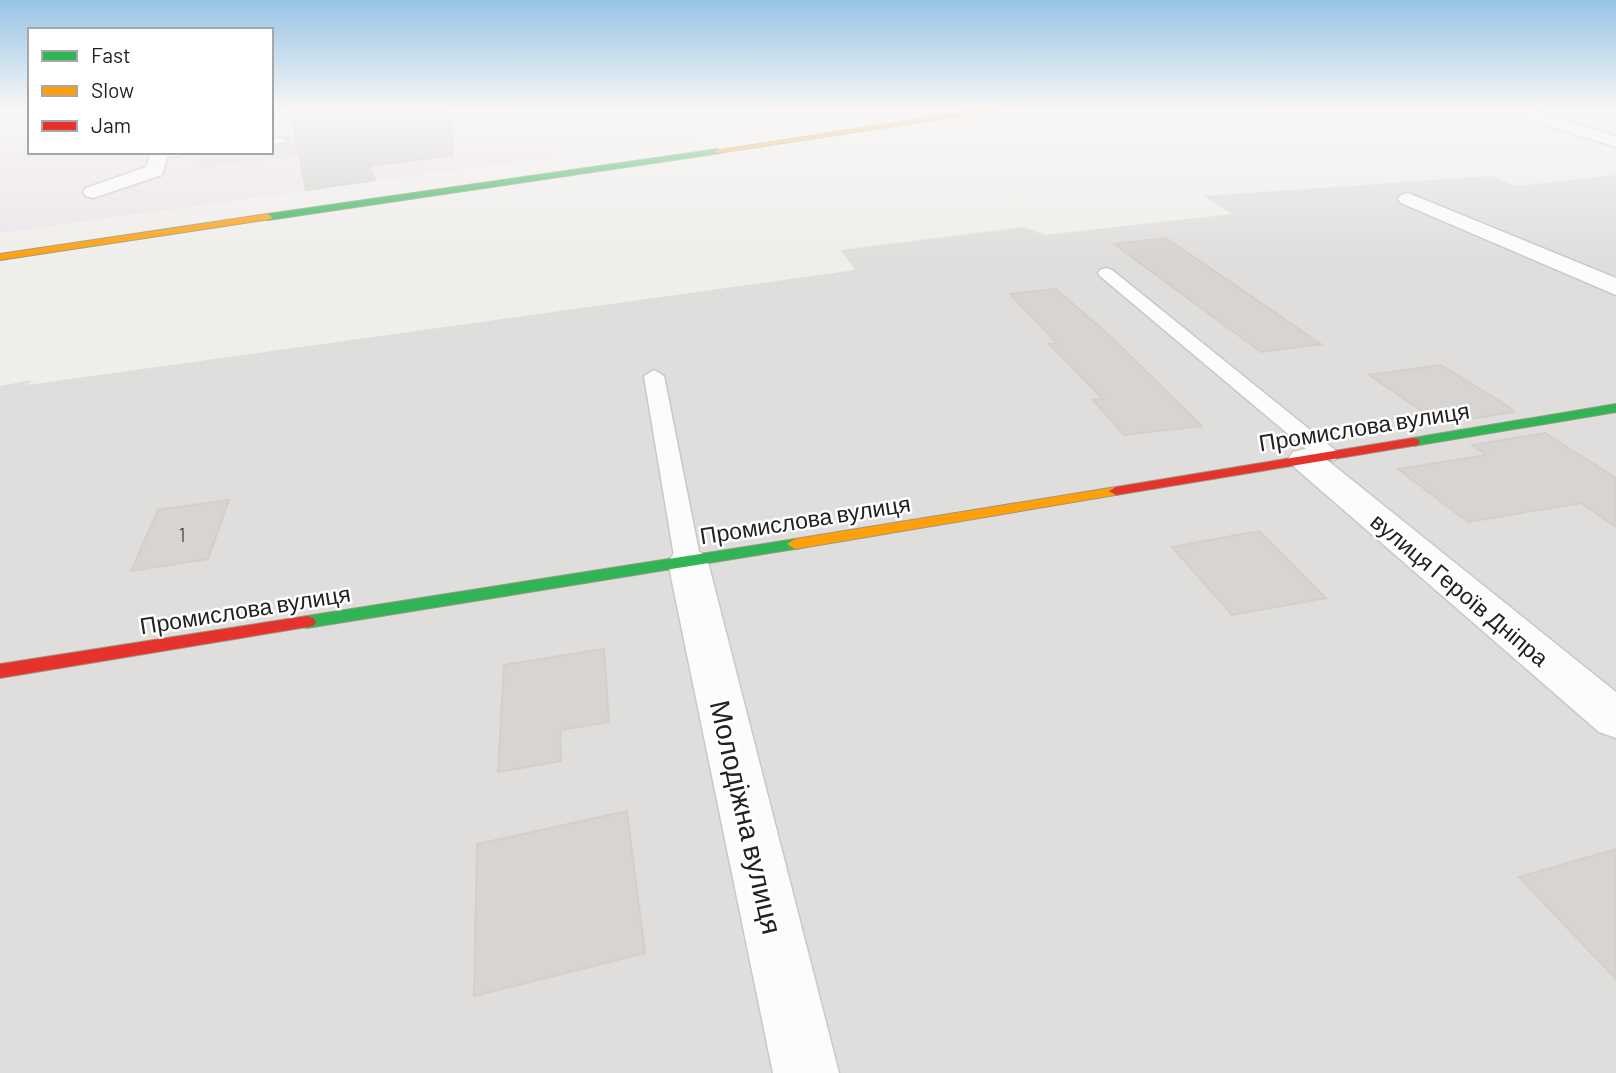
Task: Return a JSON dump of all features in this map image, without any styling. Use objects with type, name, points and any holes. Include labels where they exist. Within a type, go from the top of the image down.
[{"type":"main road","points":[[0,257],[663,159]]},
{"type":"main road","name":"Промислова вулиця","points":[[0,671],[688,562],[1616,408]]},
{"type":"street","points":[[93,192],[155,171],[163,159]]},
{"type":"street","points":[[1408,199],[1616,288]]},
{"type":"street","name":"вулиця Героїв Дніпра","points":[[1316,457],[1616,719]]},
{"type":"street","name":"Молодіжна вулиця","points":[[688,562],[806,1073]]},
{"type":"lane","points":[[1106,273],[1316,457]]},
{"type":"lane","points":[[654,376],[688,562]]},
{"type":"shaded area","points":[[0,159],[533,159],[0,233]]},
{"type":"shaded area","points":[[199,159],[273,159],[198,168]]},
{"type":"shaded area","points":[[1616,175],[1616,1073],[0,1073],[0,386],[32,380],[27,385],[855,270],[841,250],[1024,227],[1045,235],[1232,214],[1204,196],[1490,176],[1517,186]]},
{"type":"building","points":[[300,159],[422,159],[369,166],[375,180],[306,190]]},
{"type":"building","points":[[1166,238],[1321,344],[1261,352],[1114,244]]},
{"type":"building","points":[[1056,289],[1110,336],[1202,426],[1124,435],[1093,400],[1103,399],[1049,344],[1057,343],[1010,294]]},
{"type":"building","points":[[1441,365],[1513,412],[1441,424],[1369,375]]},
{"type":"building","points":[[1545,433],[1616,478],[1616,527],[1581,503],[1468,522],[1398,469],[1486,455],[1472,445]]},
{"type":"building","points":[[229,500],[208,559],[131,571],[158,510]]},
{"type":"building","points":[[1259,531],[1326,598],[1232,615],[1172,547]]},
{"type":"building","points":[[604,649],[609,722],[560,730],[561,761],[498,772],[504,665]]},
{"type":"building","points":[[627,811],[645,953],[474,996],[477,844]]},
{"type":"building","points":[[1616,849],[1616,979],[1519,877]]},
{"type":"traffic: fast","points":[[268,217],[663,159]]},
{"type":"traffic: fast","points":[[1413,442],[1616,408]]},
{"type":"traffic: fast","points":[[307,622],[795,544]]},
{"type":"traffic: slow","points":[[0,257],[268,217]]},
{"type":"traffic: slow","points":[[795,544],[1116,491]]},
{"type":"traffic: jam","points":[[1116,491],[1413,442]]},
{"type":"traffic: jam","points":[[0,671],[307,622]]}]
